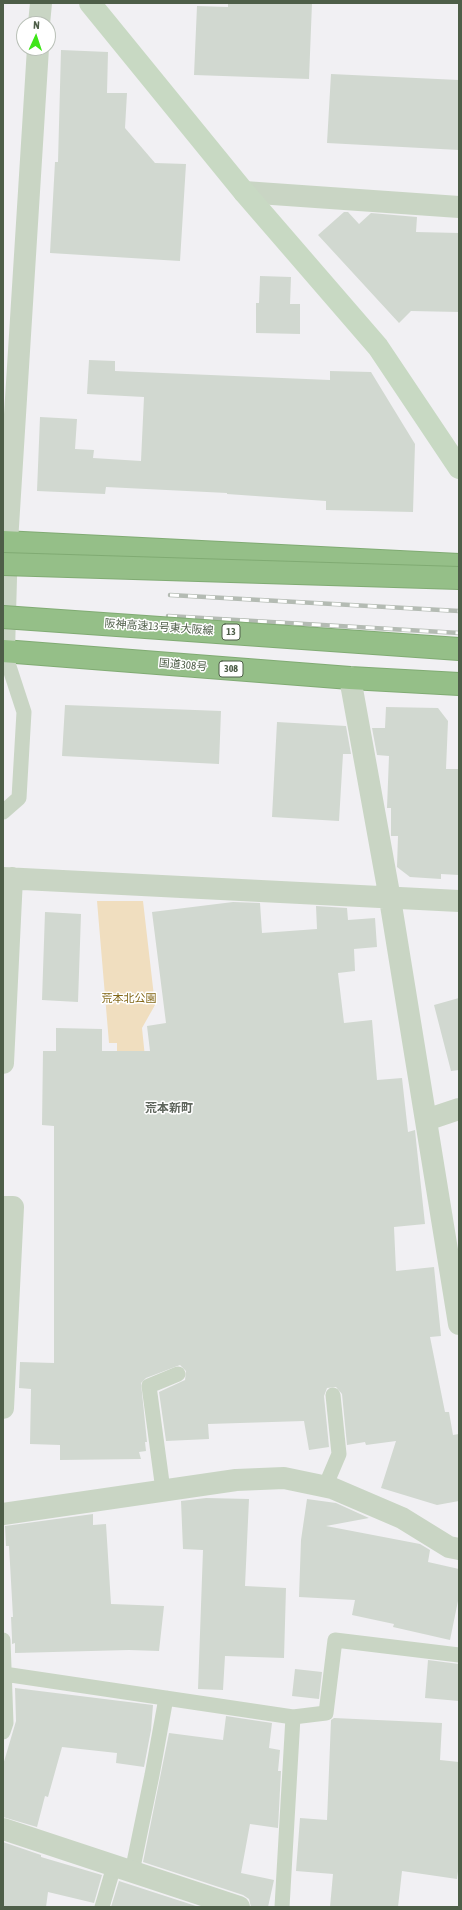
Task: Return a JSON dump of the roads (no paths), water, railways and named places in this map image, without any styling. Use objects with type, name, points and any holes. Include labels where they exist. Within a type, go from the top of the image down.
[{"type":"highway","points":[[5,542],[459,565]]},
{"type":"highway","points":[[3,564],[459,578]]},
{"type":"highway","name":"阪神高速13号東大阪線","points":[[3,617],[459,649]]},
{"type":"highway","name":"国道308号","points":[[3,652],[350,678],[459,684]]},
{"type":"street","points":[[40,16],[41,3]]},
{"type":"street","points":[[90,3],[244,192],[378,347],[459,468]]},
{"type":"street","points":[[3,652],[5,542],[37,56]]},
{"type":"street","points":[[244,192],[459,207]]},
{"type":"street","points":[[350,678],[390,899],[459,1324]]},
{"type":"street","points":[[3,1063],[8,878],[390,899],[459,901]]},
{"type":"street","points":[[426,1120],[459,1109]]},
{"type":"street","points":[[3,1207],[13,1207],[3,1408]]},
{"type":"street","points":[[3,1514],[236,1480],[284,1478],[332,1488],[402,1518],[449,1547],[459,1550]]},
{"type":"street","points":[[3,1829],[239,1907]]},
{"type":"lane","points":[[3,652],[24,712],[19,798],[3,812]]},
{"type":"lane","points":[[163,1490],[149,1386],[178,1374]]},
{"type":"lane","points":[[325,1487],[339,1454],[333,1395]]},
{"type":"lane","points":[[3,1640],[6,1723],[3,1732]]},
{"type":"lane","points":[[4,1674],[293,1717],[326,1713],[335,1640],[459,1655]]},
{"type":"lane","points":[[102,1907],[123,1869],[152,1775],[166,1698]]},
{"type":"lane","points":[[282,1907],[293,1717]]},
{"type":"railway","points":[[170,595],[459,611]]},
{"type":"railway","points":[[168,616],[459,633]]},
{"type":"district","name":"荒本新町","points":[[169,1108]]},
{"type":"park label","name":"荒本北公園","points":[[129,999]]}]
